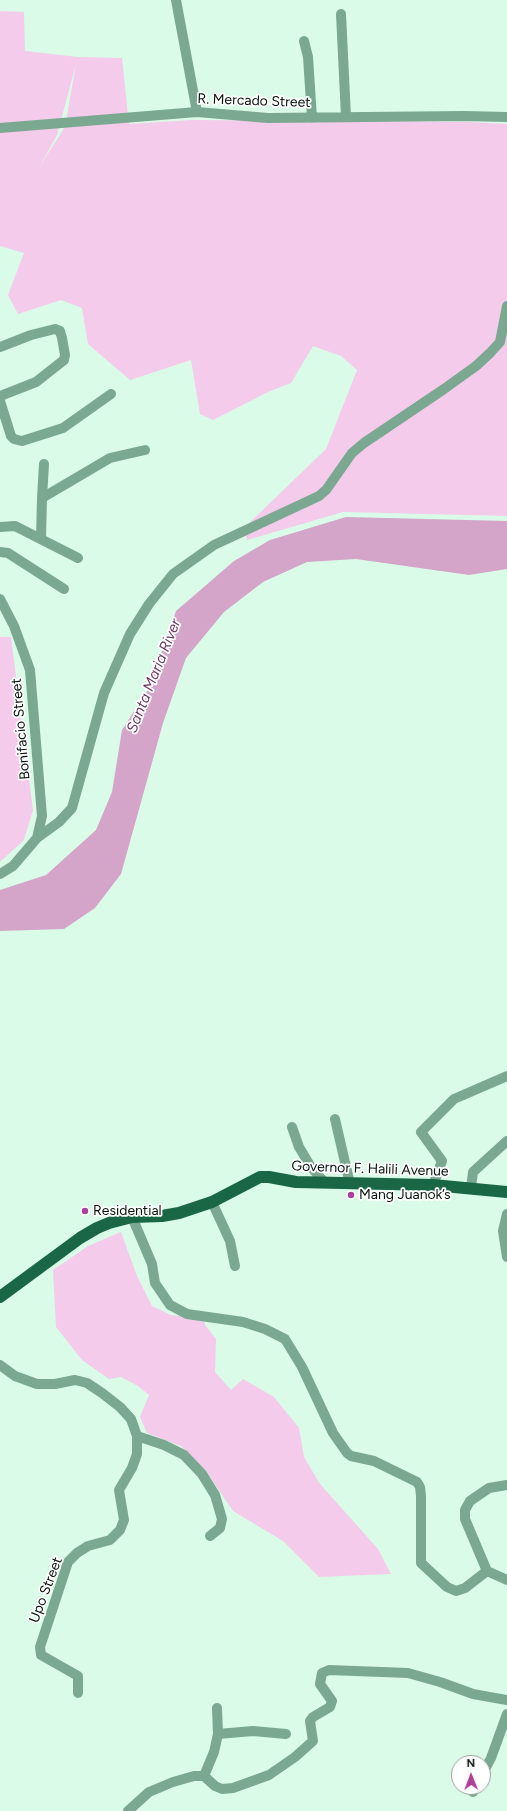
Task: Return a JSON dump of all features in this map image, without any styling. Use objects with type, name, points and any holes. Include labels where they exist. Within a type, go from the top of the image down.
[{"type":"main road","name":"Governor F. Halili Avenue","points":[[0,1297],[80,1238],[109,1223],[132,1217],[162,1216],[179,1213],[212,1202],[260,1177],[269,1177],[296,1182],[432,1185],[507,1192]]},
{"type":"street","points":[[176,0],[197,112]]},
{"type":"street","points":[[341,14],[346,117]]},
{"type":"street","points":[[304,41],[308,57],[312,118]]},
{"type":"street","name":"R. Mercado Street","points":[[0,128],[197,112],[268,118],[507,117]]},
{"type":"street","points":[[0,874],[13,866],[37,838],[59,822],[72,808],[107,686],[130,634],[149,604],[173,574],[214,546],[319,496],[326,490],[352,453],[364,443],[476,366],[490,353],[500,342],[507,306]]},
{"type":"street","points":[[0,347],[30,335],[55,329],[60,331],[65,355],[64,360],[36,382],[0,396]]},
{"type":"street","points":[[0,401],[11,436],[14,439],[22,441],[63,428],[111,394]]},
{"type":"street","points":[[42,498],[110,458],[145,450]]},
{"type":"street","points":[[41,539],[44,464]]},
{"type":"street","points":[[0,526],[15,526],[78,558]]},
{"type":"street","points":[[0,552],[8,553],[64,589]]},
{"type":"street","name":"Bonifacio Street","points":[[0,599],[14,626],[30,670],[41,790],[42,816],[37,838]]},
{"type":"street","points":[[432,1185],[442,1161],[420,1132],[454,1099],[507,1076]]},
{"type":"street","points":[[335,1119],[350,1184]]},
{"type":"street","points":[[292,1126],[299,1148],[325,1183]]},
{"type":"street","points":[[470,1188],[473,1172],[507,1141]]},
{"type":"street","points":[[212,1202],[230,1241],[235,1266]]},
{"type":"street","points":[[507,1214],[503,1231],[507,1257]]},
{"type":"street","points":[[132,1217],[152,1264],[155,1283],[170,1305],[187,1314],[243,1322],[264,1329],[285,1340],[302,1367],[332,1433],[347,1453],[351,1456],[374,1461],[417,1482],[420,1487],[421,1496],[421,1563],[425,1569],[447,1587],[456,1591],[465,1588],[487,1572]]},
{"type":"street","name":"Upo Street","points":[[0,1365],[15,1376],[37,1384],[55,1384],[75,1380],[87,1383],[120,1407],[131,1419],[137,1436],[134,1461],[119,1490],[124,1520],[120,1530],[110,1540],[88,1546],[77,1553],[68,1562],[40,1647],[41,1655],[78,1676],[78,1693]]},
{"type":"street","points":[[137,1436],[164,1445],[184,1455],[202,1474],[215,1495],[222,1519],[220,1528],[210,1536]]},
{"type":"street","points":[[507,1486],[489,1488],[470,1501],[465,1510],[465,1519],[487,1572],[507,1580]]},
{"type":"street","points":[[128,1811],[149,1792],[173,1782],[194,1776],[204,1776],[215,1786],[222,1789],[234,1788],[269,1775],[295,1757],[313,1741],[310,1721],[330,1706],[332,1701],[320,1684],[322,1673],[329,1670],[408,1673],[440,1682],[473,1694],[506,1697]]},
{"type":"street","points":[[204,1776],[214,1752],[218,1734],[217,1708]]},
{"type":"street","points":[[491,1758],[507,1714]]},
{"type":"street","points":[[218,1734],[253,1731],[286,1734]]},
{"type":"shaded area","points":[[0,11],[24,12],[25,51],[78,57],[122,58],[129,124],[192,120],[469,122],[507,124],[507,516],[343,512],[247,540],[244,528],[326,449],[357,370],[341,356],[313,346],[291,383],[268,392],[213,420],[200,414],[191,360],[130,380],[88,344],[82,308],[61,300],[18,314],[8,295],[24,253],[0,246]],"holes":[[[76,64],[65,127],[40,166],[57,135]]]},
{"type":"shaded area","points":[[0,637],[11,637],[33,810],[24,840],[0,862]]},
{"type":"shaded area","points":[[121,1232],[137,1276],[152,1306],[171,1315],[204,1319],[205,1325],[216,1339],[215,1372],[231,1390],[243,1379],[274,1397],[299,1428],[304,1457],[320,1484],[378,1549],[391,1574],[319,1577],[283,1541],[233,1511],[206,1471],[181,1446],[147,1433],[140,1417],[149,1395],[138,1386],[121,1377],[109,1379],[82,1360],[56,1327],[53,1270],[88,1246]]},
{"type":"water","name":"Santa Maria River","points":[[346,517],[507,521],[507,569],[469,575],[356,559],[307,562],[263,582],[224,612],[186,658],[163,723],[121,874],[95,908],[64,929],[0,931],[0,890],[46,875],[96,830],[112,792],[122,730],[149,688],[176,611],[234,561],[270,540]]},
{"type":"place","name":"Mang Juanok’s","points":[[351,1195]]},
{"type":"place","name":"Residential","points":[[85,1211]]}]
